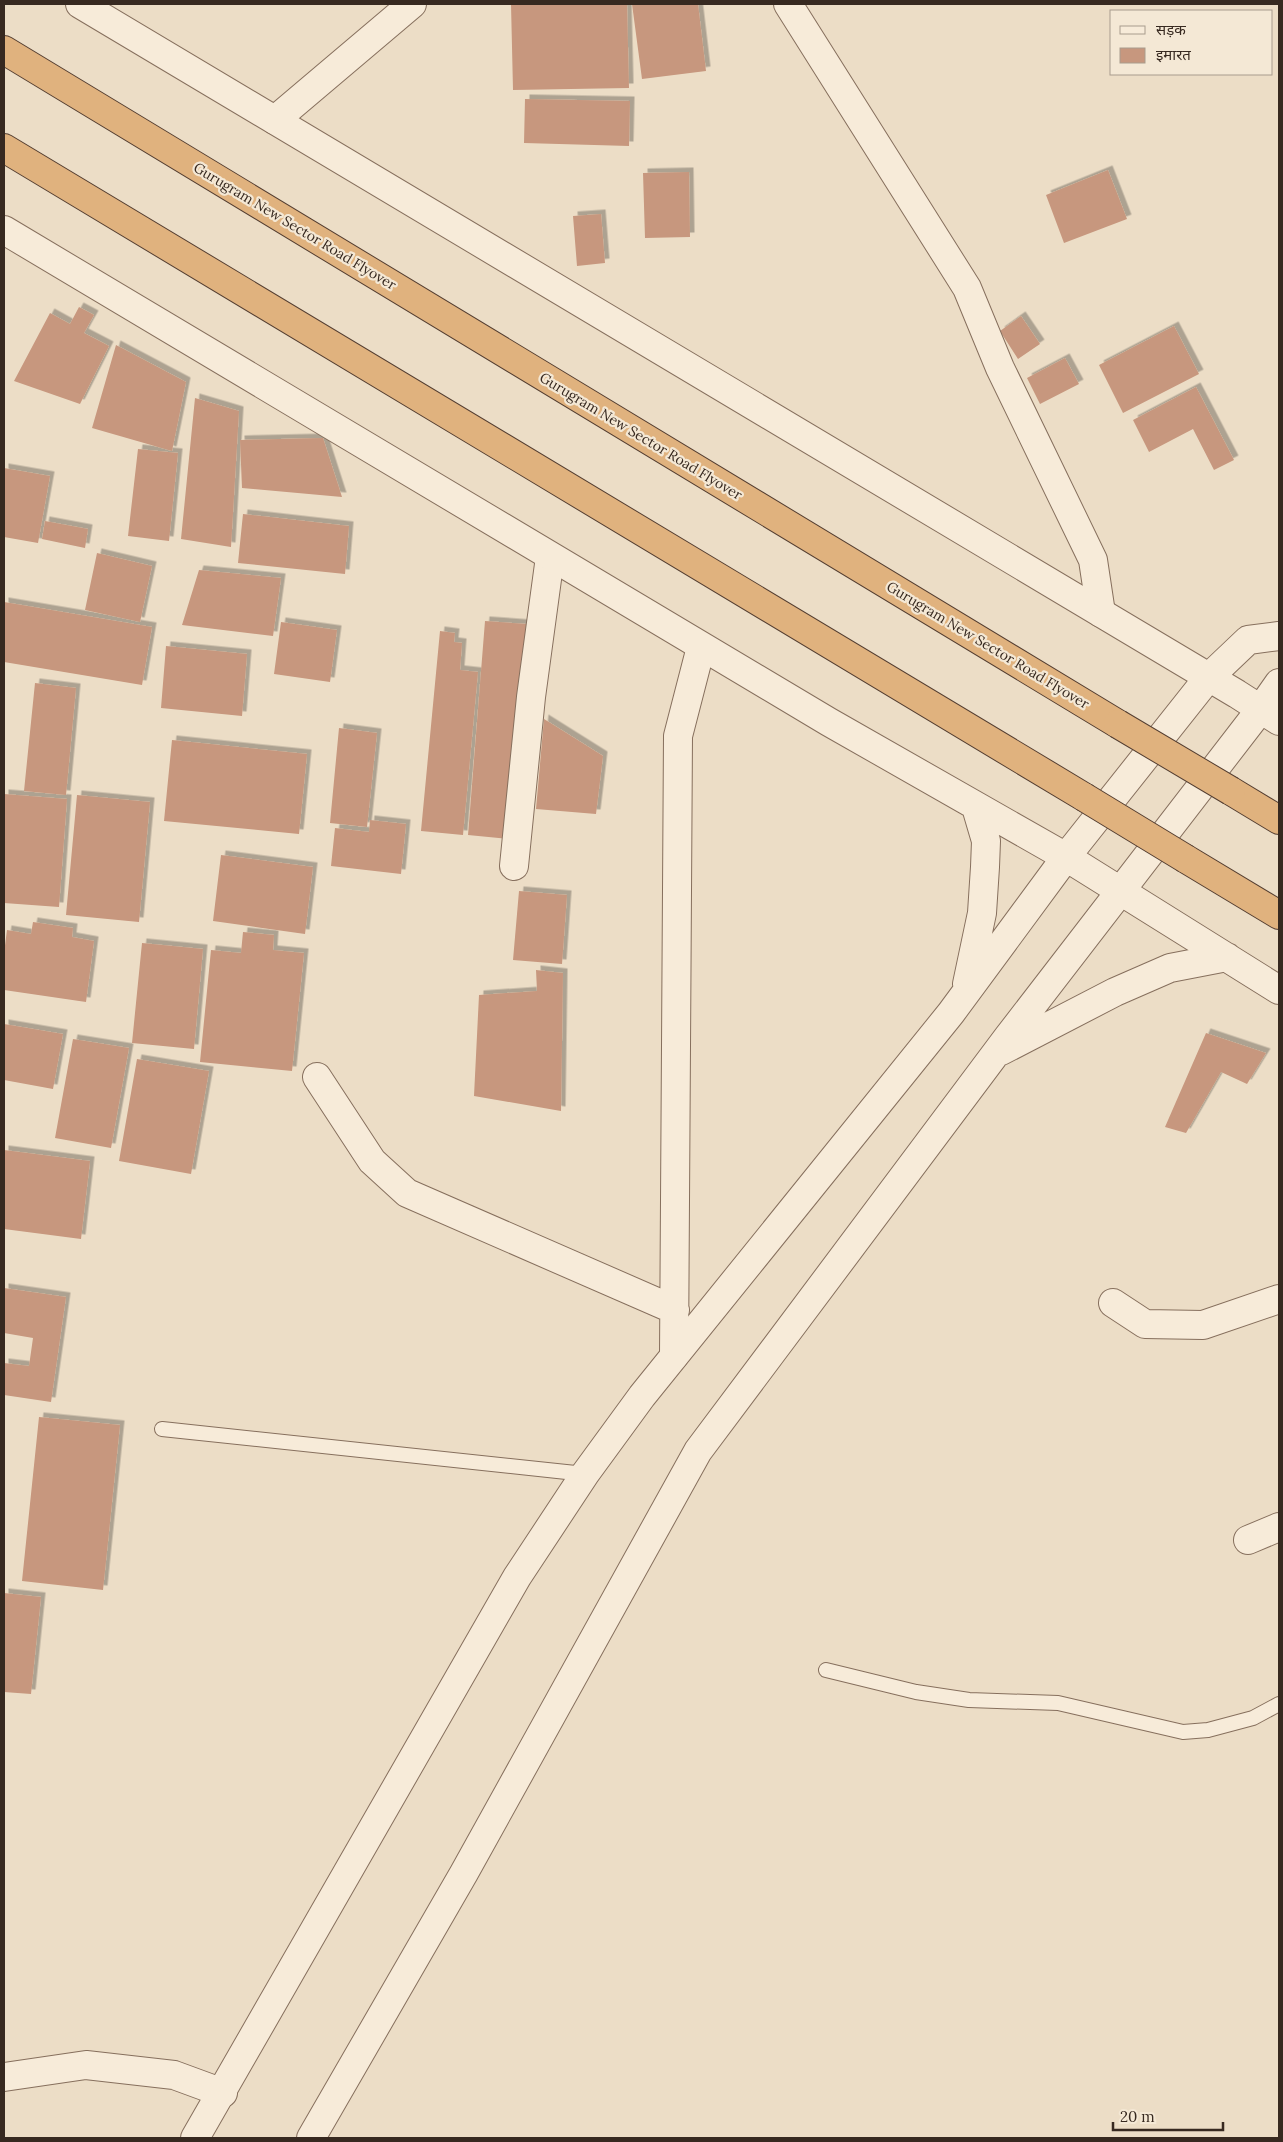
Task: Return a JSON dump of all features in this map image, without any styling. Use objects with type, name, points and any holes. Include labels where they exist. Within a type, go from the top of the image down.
[{"type":"highway","name":"Gurugram New Sector Road Flyover","points":[[4,50],[1279,820]]},
{"type":"highway","points":[[4,148],[1279,915]]},
{"type":"street","points":[[80,4],[1237,694],[1270,716]]},
{"type":"street","points":[[275,120],[412,4]]},
{"type":"street","points":[[788,4],[968,288],[1000,368],[1093,560],[1101,613]]},
{"type":"street","points":[[4,230],[701,647],[976,807],[1066,857],[1279,990]]},
{"type":"street","points":[[514,866],[530,697],[550,557]]},
{"type":"street","points":[[195,2138],[517,1577],[585,1474],[674,1356],[966,993],[1066,857],[1208,678],[1248,640],[1279,636]]},
{"type":"street","points":[[674,1356],[678,736],[701,647]]},
{"type":"street","points":[[310,2138],[464,1874],[698,1451],[995,1054],[1121,891],[1270,716],[1279,683]]},
{"type":"street","points":[[966,993],[982,913],[986,841],[976,807]]},
{"type":"street","points":[[995,1054],[1115,992],[1170,968],[1227,957]]},
{"type":"street","points":[[318,1077],[372,1161],[407,1193],[675,1310]]},
{"type":"street","points":[[1114,1303],[1144,1324],[1203,1325],[1279,1299]]},
{"type":"street","points":[[1248,1540],[1279,1527]]},
{"type":"street","points":[[4,2077],[86,2065],[174,2075],[223,2092]]},
{"type":"lane","points":[[162,1429],[585,1474]]},
{"type":"lane","points":[[826,1670],[916,1692],[969,1700],[1058,1703],[1184,1732],[1208,1730],[1252,1718],[1279,1704]]},
{"type":"building","points":[[511,4],[627,4],[629,88],[513,90]]},
{"type":"building","points":[[632,4],[698,4],[706,71],[642,79]]},
{"type":"building","points":[[525,99],[630,101],[629,146],[524,143]]},
{"type":"building","points":[[1108,170],[1127,219],[1064,243],[1046,195]]},
{"type":"building","points":[[689,172],[690,237],[645,238],[643,173]]},
{"type":"building","points":[[601,214],[605,263],[577,266],[573,216]]},
{"type":"building","points":[[79,307],[94,315],[84,333],[109,346],[80,404],[14,381],[50,313],[70,324]]},
{"type":"building","points":[[1021,316],[1040,344],[1018,359],[1000,331]]},
{"type":"building","points":[[1174,326],[1199,374],[1123,413],[1099,365]]},
{"type":"building","points":[[116,345],[186,382],[172,451],[92,428]]},
{"type":"building","points":[[1065,358],[1079,384],[1040,404],[1027,378]]},
{"type":"building","points":[[1196,387],[1234,460],[1214,470],[1193,429],[1149,452],[1133,420]]},
{"type":"building","points":[[195,398],[239,411],[231,547],[181,539]]},
{"type":"building","points":[[323,438],[342,497],[242,488],[240,440]]},
{"type":"building","points":[[138,449],[178,453],[169,541],[128,536]]},
{"type":"building","points":[[4,468],[50,476],[38,543],[4,537]]},
{"type":"building","points":[[243,514],[349,526],[345,574],[238,563]]},
{"type":"building","points":[[45,521],[88,529],[85,548],[42,539]]},
{"type":"building","points":[[97,553],[152,566],[140,622],[85,610]]},
{"type":"building","points":[[199,570],[281,578],[273,636],[182,625]]},
{"type":"building","points":[[4,602],[152,627],[142,685],[4,662]]},
{"type":"building","points":[[485,621],[526,624],[509,839],[468,835]]},
{"type":"building","points":[[281,622],[337,630],[330,682],[274,674]]},
{"type":"building","points":[[440,631],[455,633],[454,642],[462,643],[460,670],[478,672],[463,835],[421,831]]},
{"type":"building","points":[[166,646],[247,654],[242,716],[161,708]]},
{"type":"building","points":[[35,683],[76,688],[66,795],[24,791]]},
{"type":"building","points":[[544,719],[603,756],[596,814],[536,809]]},
{"type":"building","points":[[339,728],[377,733],[367,827],[330,823]]},
{"type":"building","points":[[172,740],[307,754],[299,834],[164,821]]},
{"type":"building","points":[[4,794],[67,799],[59,907],[4,903]]},
{"type":"building","points":[[77,795],[150,802],[139,922],[66,915]]},
{"type":"building","points":[[370,820],[406,824],[401,874],[331,866],[335,828],[369,832]]},
{"type":"building","points":[[221,855],[313,867],[305,934],[213,921]]},
{"type":"building","points":[[519,891],[567,895],[562,964],[513,960]]},
{"type":"building","points":[[33,922],[73,928],[72,937],[94,941],[86,1002],[4,990],[4,953],[7,930],[31,934]]},
{"type":"building","points":[[243,932],[274,935],[273,950],[304,953],[292,1071],[200,1062],[211,950],[241,953]]},
{"type":"building","points":[[142,943],[203,949],[194,1049],[132,1043]]},
{"type":"building","points":[[536,970],[563,973],[561,1111],[474,1096],[479,995],[537,991]]},
{"type":"building","points":[[4,1024],[63,1034],[53,1089],[4,1080]]},
{"type":"building","points":[[1206,1033],[1266,1053],[1247,1084],[1221,1072],[1186,1133],[1165,1127]]},
{"type":"building","points":[[73,1039],[129,1048],[111,1148],[55,1138]]},
{"type":"building","points":[[137,1059],[209,1071],[191,1174],[119,1161]]},
{"type":"building","points":[[4,1150],[90,1161],[81,1239],[4,1229]]},
{"type":"building","points":[[4,1288],[66,1297],[51,1402],[4,1395],[4,1363],[29,1366],[33,1338],[4,1333]]},
{"type":"building","points":[[39,1417],[120,1425],[103,1590],[22,1581]]},
{"type":"building","points":[[4,1593],[41,1597],[31,1694],[4,1692]]}]
